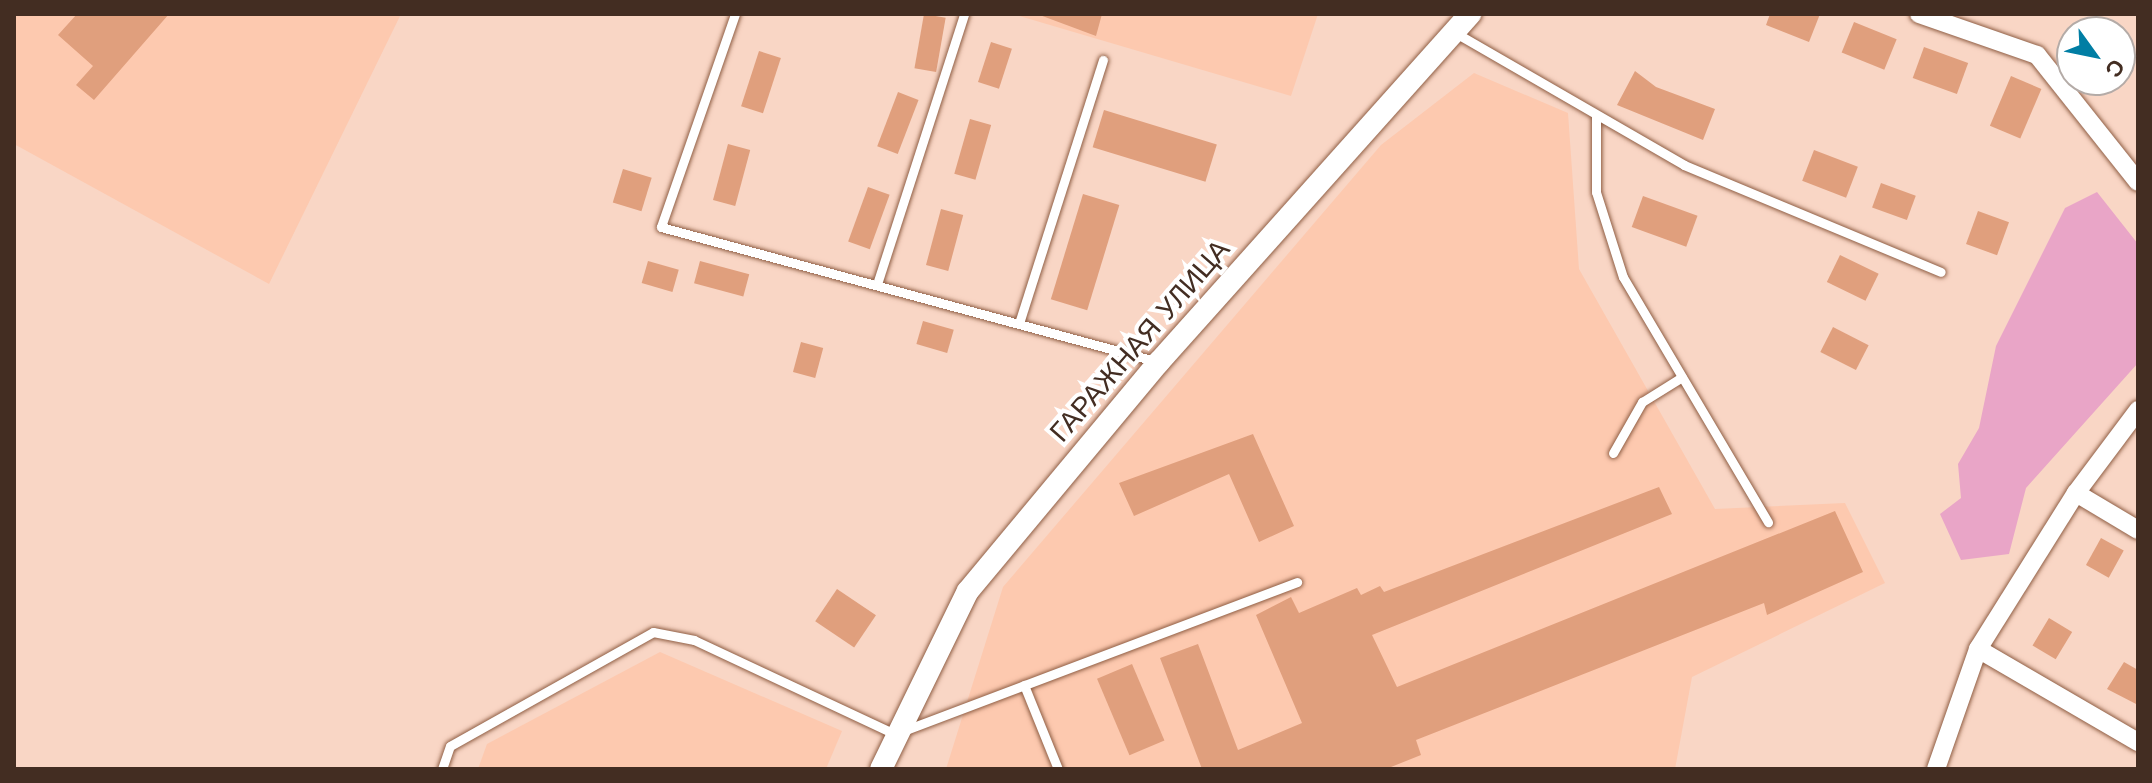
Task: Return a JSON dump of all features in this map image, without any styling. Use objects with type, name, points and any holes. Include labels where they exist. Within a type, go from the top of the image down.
[{"type":"street","name":"ГАРАЖНАЯ УЛИЦА","points":[[881,769],[895,734],[968,591],[1159,362],[1470,14]]},
{"type":"street","points":[[1919,14],[2037,55],[2138,182]]},
{"type":"street","points":[[1936,769],[1978,649],[2076,493],[2138,410]]},
{"type":"street","points":[[2076,493],[2138,530]]},
{"type":"street","points":[[1978,649],[2138,742]]},
{"type":"lane","points":[[735,14],[661,227],[1020,320],[1159,362]]},
{"type":"lane","points":[[877,284],[964,14]]},
{"type":"lane","points":[[1454,32],[1684,165],[1941,272]]},
{"type":"lane","points":[[1020,320],[1103,60]]},
{"type":"lane","points":[[1596,115],[1596,192],[1623,277],[1768,522]]},
{"type":"lane","points":[[1613,453],[1642,402],[1682,377]]},
{"type":"lane","points":[[442,769],[450,746],[653,632],[694,640],[895,734],[1297,582]]},
{"type":"lane","points":[[1024,685],[1058,769]]},
{"type":"shaded area","points":[[14,14],[401,14],[269,284],[14,144]]},
{"type":"shaded area","points":[[1013,14],[1318,14],[1291,96]]},
{"type":"shaded area","points":[[1474,73],[1568,113],[1579,269],[1715,509],[1845,503],[1885,583],[1692,677],[1675,769],[946,769],[1003,587],[1381,145]]},
{"type":"shaded area","points":[[2097,192],[2138,244],[2138,363],[2026,488],[2009,554],[1961,560],[1940,514],[1961,498],[1958,464],[1979,428],[1996,346],[2065,208]]},
{"type":"shaded area","points":[[660,652],[842,731],[826,769],[478,769],[487,744]]},
{"type":"building","points":[[77,14],[169,14],[94,100],[76,85],[93,66],[58,35]]},
{"type":"building","points":[[924,14],[946,18],[936,72],[914,68]]},
{"type":"building","points":[[1037,14],[1102,14],[1096,36]]},
{"type":"building","points":[[1770,14],[1820,14],[1809,42],[1766,25]]},
{"type":"building","points":[[1854,22],[1897,39],[1884,70],[1842,53]]},
{"type":"building","points":[[991,42],[1012,49],[999,89],[978,82]]},
{"type":"building","points":[[1924,47],[1968,63],[1957,94],[1913,78]]},
{"type":"building","points":[[759,51],[781,58],[763,113],[741,106]]},
{"type":"building","points":[[1635,71],[1656,87],[1715,109],[1703,140],[1617,105]]},
{"type":"building","points":[[2011,76],[2041,89],[2020,139],[1990,126]]},
{"type":"building","points":[[898,92],[919,100],[898,154],[877,146]]},
{"type":"building","points":[[1104,110],[1217,144],[1205,182],[1093,147]]},
{"type":"building","points":[[970,119],[991,125],[975,180],[954,174]]},
{"type":"building","points":[[728,144],[750,150],[735,206],[713,200]]},
{"type":"building","points":[[1814,150],[1858,167],[1846,198],[1802,181]]},
{"type":"building","points":[[623,169],[652,178],[641,211],[613,202]]},
{"type":"building","points":[[1881,183],[1916,196],[1907,220],[1872,207]]},
{"type":"building","points":[[868,187],[890,195],[870,249],[848,242]]},
{"type":"building","points":[[1083,194],[1119,205],[1087,310],[1051,299]]},
{"type":"building","points":[[1643,196],[1698,216],[1686,247],[1632,227]]},
{"type":"building","points":[[941,209],[963,215],[948,271],[926,265]]},
{"type":"building","points":[[1978,211],[2009,222],[1997,255],[1966,244]]},
{"type":"building","points":[[1840,255],[1879,274],[1865,301],[1827,282]]},
{"type":"building","points":[[648,261],[679,270],[672,292],[642,283]]},
{"type":"building","points":[[700,261],[749,274],[743,296],[694,283]]},
{"type":"building","points":[[923,321],[954,330],[947,353],[916,344]]},
{"type":"building","points":[[1833,327],[1869,345],[1856,370],[1820,352]]},
{"type":"building","points":[[801,342],[823,348],[815,378],[793,372]]},
{"type":"building","points":[[1253,434],[1294,526],[1259,542],[1229,474],[1134,516],[1119,483]]},
{"type":"building","points":[[1659,487],[1672,514],[1372,635],[1397,687],[1835,511],[1863,572],[1767,615],[1764,603],[1416,740],[1421,755],[1386,769],[1202,769],[1160,658],[1198,644],[1238,750],[1302,723],[1256,615],[1291,597],[1299,613],[1357,588],[1361,595],[1380,586],[1384,592]]},
{"type":"building","points":[[2101,538],[2124,551],[2109,578],[2086,565]]},
{"type":"building","points":[[837,589],[876,615],[854,648],[815,621]]},
{"type":"building","points":[[2049,618],[2072,632],[2056,659],[2033,645]]},
{"type":"building","points":[[2124,662],[2138,670],[2138,705],[2107,689]]},
{"type":"building","points":[[1132,664],[1164,740],[1129,755],[1097,679]]}]
